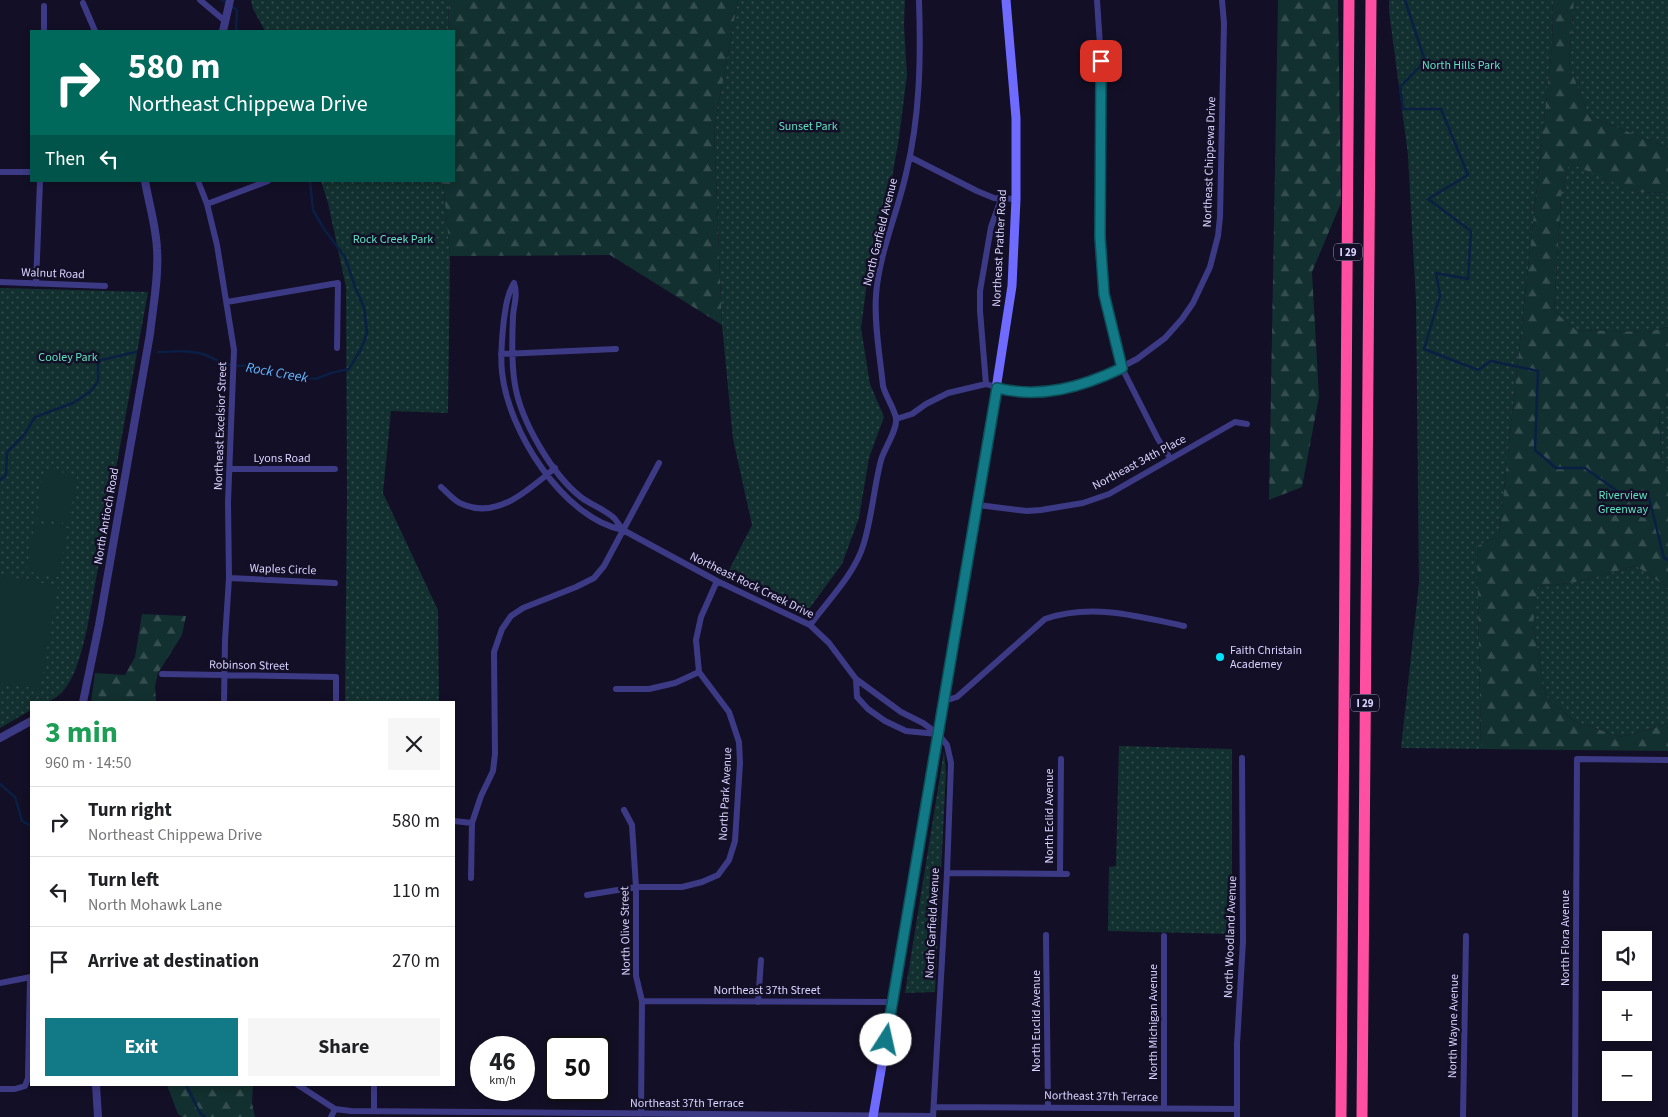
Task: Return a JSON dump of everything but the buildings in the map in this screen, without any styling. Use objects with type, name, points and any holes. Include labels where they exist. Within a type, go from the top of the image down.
[{"type":"highway","name":"I 29","points":[[1341,1117],[1349,0]]},
{"type":"highway","name":"I 29","points":[[1362,1117],[1371,0]]},
{"type":"main road","name":"Northeast Prather Road","points":[[873,1116],[978,505],[1012,286],[1016,199],[1016,118],[1006,0]]},
{"type":"street","points":[[200,0],[226,17]]},
{"type":"street","points":[[223,30],[230,0]]},
{"type":"street","name":"North Garfield Avenue","points":[[896,419],[886,398],[883,386],[875,313],[876,294],[882,262],[910,157],[920,57],[919,0]]},
{"type":"street","points":[[1097,0],[1101,61],[1100,237],[1104,294],[1122,368],[1158,439],[1170,458]]},
{"type":"street","name":"Northeast Chippewa Drive","points":[[986,384],[997,388],[1029,393],[1063,390],[1122,368],[1165,338],[1182,319],[1203,285],[1214,255],[1220,217],[1224,23],[1222,0]]},
{"type":"street","points":[[83,3],[95,30]]},
{"type":"street","points":[[44,6],[44,30]]},
{"type":"street","points":[[910,157],[976,191],[1000,199],[1016,199]]},
{"type":"street","points":[[0,172],[30,172]]},
{"type":"street","points":[[36,284],[40,182]]},
{"type":"street","name":"North Antioch Road","points":[[83,701],[150,334],[156,290],[157,250],[145,182]]},
{"type":"street","name":"Northeast Excelsior Street","points":[[198,182],[207,204],[217,245],[234,350],[224,701]]},
{"type":"street","points":[[207,204],[265,182]]},
{"type":"street","points":[[810,625],[849,574],[861,550],[868,529],[881,460],[896,419],[912,414],[926,404],[948,393],[986,384],[980,291],[991,227],[1000,199]]},
{"type":"street","name":"Walnut Road","points":[[0,282],[105,286]]},
{"type":"street","points":[[227,302],[338,283],[337,348]]},
{"type":"street","name":"Northeast Rock Creek Drive","points":[[623,530],[614,518],[582,498],[569,486],[536,439],[523,412],[515,384],[513,353],[514,313],[517,292],[514,283],[508,294],[501,341],[502,374],[508,400],[518,427],[537,462],[567,499],[595,519],[612,528],[623,530],[717,581],[810,625],[829,643],[856,680],[894,708],[923,723],[938,734]]},
{"type":"street","points":[[501,354],[616,349]]},
{"type":"street","name":"Northeast 34th Place","points":[[978,505],[1027,511],[1083,503],[1109,494],[1235,422],[1247,424]]},
{"type":"street","points":[[471,878],[472,823],[492,771],[495,754],[494,652],[502,629],[511,616],[523,608],[594,578],[604,566],[659,463]]},
{"type":"street","name":"Lyons Road","points":[[230,469],[335,468]]},
{"type":"street","points":[[440,487],[460,504],[477,509],[492,509],[507,504],[555,468]]},
{"type":"street","name":"Waples Circle","points":[[229,578],[335,583]]},
{"type":"street","points":[[616,690],[649,689],[675,683],[699,672],[696,640],[701,617],[717,581]]},
{"type":"street","points":[[944,702],[957,696],[1045,619],[1062,613],[1080,611],[1121,612],[1184,626]]},
{"type":"street","name":"North Park Avenue","points":[[587,895],[636,887],[682,887],[702,882],[718,875],[729,860],[735,841],[740,763],[739,742],[729,712],[699,672]]},
{"type":"street","name":"Robinson Street","points":[[162,674],[224,677],[336,678],[336,701]]},
{"type":"street","name":"Northeast Rock Creek Drive","points":[[856,680],[857,697],[868,709],[885,721],[906,731],[938,734]]},
{"type":"street","points":[[0,738],[30,722]]},
{"type":"street","name":"North Garfield Avenue","points":[[933,1117],[947,873],[951,763],[947,745],[938,734]]},
{"type":"street","name":"North Woodland Avenue","points":[[1237,1117],[1237,1044],[1243,941],[1242,758]]},
{"type":"street","name":"North Eclid Avenue","points":[[947,873],[1064,874],[1060,759]]},
{"type":"street","name":"North Flora Avenue","points":[[1576,1117],[1577,759],[1668,760]]},
{"type":"street","name":"North Olive Street","points":[[624,810],[632,825],[636,887],[636,976],[642,1001],[641,1114]]},
{"type":"street","points":[[455,821],[472,823]]},
{"type":"street","name":"North Euclid Avenue","points":[[1046,935],[1048,1107]]},
{"type":"street","name":"North Michigan Avenue","points":[[1164,936],[1164,1108]]},
{"type":"street","name":"North Wayne Avenue","points":[[1463,1117],[1466,936]]},
{"type":"street","points":[[758,1002],[761,960]]},
{"type":"street","points":[[0,983],[30,978]]},
{"type":"street","name":"Northeast 37th Street","points":[[642,1001],[893,1002]]},
{"type":"street","points":[[0,1088],[15,1089],[25,1086],[28,1078],[30,1011]]},
{"type":"street","points":[[96,1086],[98,1117]]},
{"type":"street","points":[[300,1086],[335,1109],[331,1117]]},
{"type":"street","points":[[374,1086],[374,1111]]},
{"type":"street","name":"Northeast 37th Terrace","points":[[934,1107],[1237,1108]]},
{"type":"street","name":"Northeast 37th Terrace","points":[[335,1109],[603,1115],[933,1117]]},
{"type":"green space","points":[[251,0],[449,0],[448,30],[264,30],[253,9]]},
{"type":"green space","points":[[449,0],[738,0],[714,128],[722,325],[610,255],[450,256],[443,182],[455,182],[455,30],[448,30]]},
{"type":"green space","name":"Sunset Park","points":[[738,0],[905,0],[904,25],[907,75],[899,138],[889,194],[870,260],[861,328],[870,384],[884,417],[869,458],[859,518],[842,564],[809,609],[727,574],[752,525],[733,439],[722,325],[714,128]]},
{"type":"green space","points":[[1278,0],[1338,0],[1341,203],[1312,272],[1319,397],[1302,487],[1269,500]]},
{"type":"green space","name":"North Hills Park","points":[[1389,0],[1553,0],[1552,47],[1499,536],[1477,546],[1481,749],[1401,748],[1419,583],[1416,302],[1408,155]]},
{"type":"green space","name":"Riverview Greenway","points":[[1553,0],[1574,0],[1569,65],[1589,116],[1668,148],[1668,193],[1636,192],[1569,163],[1561,197],[1554,311],[1576,330],[1648,332],[1668,327],[1668,401],[1659,414],[1662,462],[1668,471],[1668,588],[1636,566],[1576,582],[1538,587],[1533,625],[1546,696],[1574,721],[1620,737],[1668,724],[1668,751],[1481,749],[1477,546],[1499,536],[1552,47]]},
{"type":"green space","points":[[1574,0],[1668,0],[1668,148],[1589,116],[1569,66]]},
{"type":"green space","points":[[1569,162],[1636,192],[1668,193],[1668,327],[1648,332],[1576,330],[1554,311],[1561,197]]},
{"type":"green space","name":"Rock Creek Park","points":[[321,182],[443,182],[450,256],[448,413],[391,411],[383,493],[438,610],[439,701],[345,701],[346,287],[328,203]]},
{"type":"green space","name":"Cooley Park","points":[[0,288],[148,292],[87,629],[79,660],[70,681],[56,697],[49,701],[30,701],[30,711],[0,728]]},
{"type":"green space","points":[[1668,401],[1668,471],[1662,462],[1659,413]]},
{"type":"green space","points":[[44,469],[77,475],[69,524],[36,518]]},
{"type":"green space","points":[[35,523],[68,528],[59,577],[26,571]]},
{"type":"green space","points":[[1636,566],[1668,588],[1668,724],[1620,737],[1574,721],[1546,696],[1533,625],[1537,587],[1576,582]]},
{"type":"green space","points":[[0,575],[58,586],[40,689],[0,683]]},
{"type":"green space","points":[[142,614],[186,616],[182,635],[158,673],[155,686],[156,701],[91,701],[95,673],[125,675],[135,657]]},
{"type":"green space","points":[[1119,746],[1232,749],[1232,934],[1108,931],[1109,867],[1116,866]]},
{"type":"green space","points":[[944,751],[946,772],[935,992],[905,993]]},
{"type":"green space","points":[[167,1086],[253,1086],[252,1103],[255,1117],[182,1117],[178,1114]]},
{"type":"waterway","name":"Rock Creek","points":[[222,0],[237,10],[236,30]]},
{"type":"waterway","points":[[1405,0],[1425,61],[1400,87],[1403,109],[1441,109],[1468,175],[1428,199],[1471,231],[1468,279],[1436,273],[1440,296],[1424,349],[1478,370],[1491,361],[1538,371],[1535,450],[1556,468],[1585,468],[1627,498],[1648,494],[1664,558],[1668,560]]},
{"type":"waterway","name":"Rock Creek","points":[[238,366],[255,365],[282,371],[296,377],[316,379],[349,369],[361,349],[367,333],[364,307],[345,257],[324,229],[313,210],[310,182]]},
{"type":"waterway","name":"Rock Creek","points":[[0,480],[6,475],[7,452],[24,435],[35,417],[73,403],[91,391],[98,381],[98,363],[101,360],[136,352]]},
{"type":"waterway","name":"Rock Creek","points":[[158,352],[194,352],[231,365]]},
{"type":"waterway","name":"Rock Creek","points":[[0,784],[15,797],[22,821],[30,825]]},
{"type":"waterway","name":"Rock Creek","points":[[186,1086],[200,1113],[205,1117]]},
{"type":"place","name":"Faith Christain Academey","points":[[1220,657]]},
{"type":"route","points":[[886,1040],[997,388],[1029,393],[1063,390],[1122,368],[1104,294],[1100,237],[1101,61]]}]
